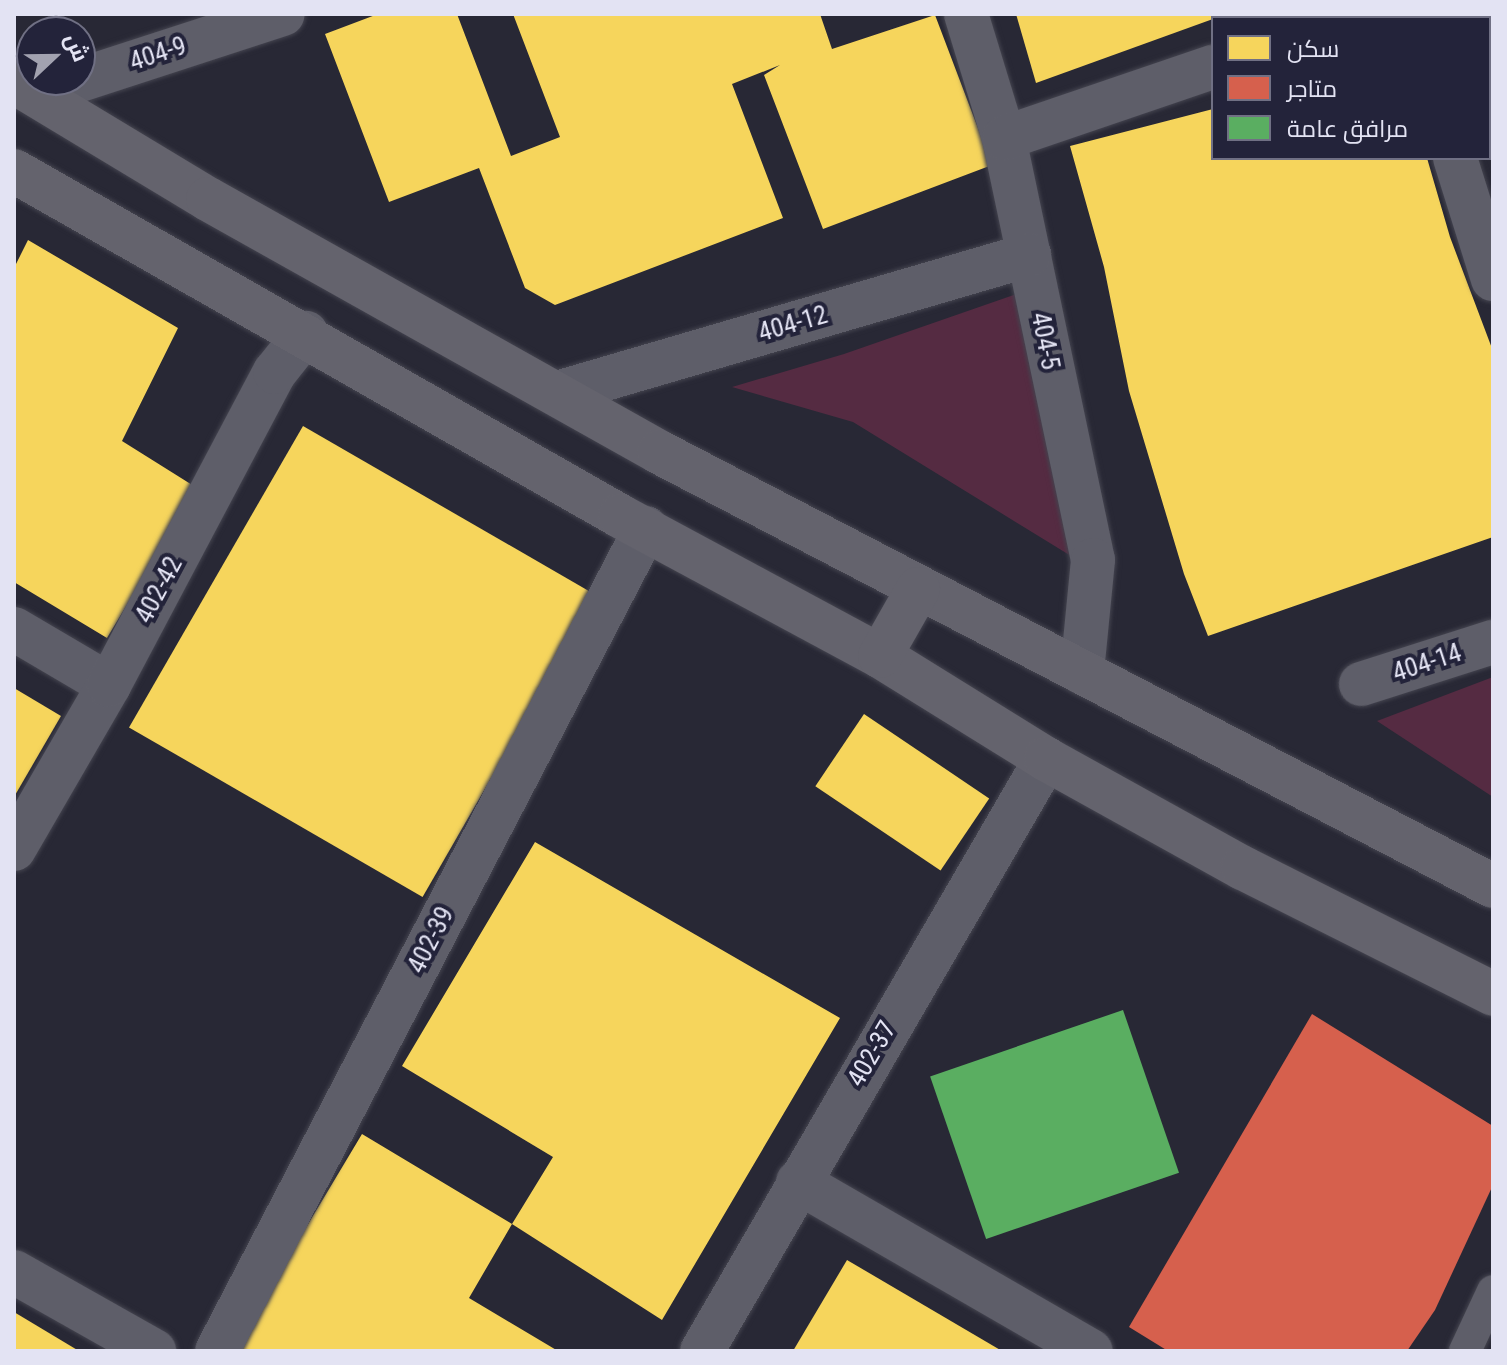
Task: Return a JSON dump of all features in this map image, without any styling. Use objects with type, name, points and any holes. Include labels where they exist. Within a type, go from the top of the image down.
[{"type":"main road","points":[[70,96],[208,199],[557,393],[918,589],[1493,886]]},
{"type":"main road","points":[[14,171],[306,333],[646,528],[880,656],[1046,759],[1243,868],[1493,994]]},
{"type":"main road","points":[[880,656],[918,589]]},
{"type":"street","name":"404-9","points":[[96,71],[283,14]]},
{"type":"street","name":"404-5","points":[[966,14],[1004,138],[1093,560],[1082,672]]},
{"type":"street","points":[[1004,138],[1211,68]]},
{"type":"street","points":[[1456,160],[1493,279]]},
{"type":"street","name":"404-12","points":[[557,393],[1029,255]]},
{"type":"street","name":"402-42","points":[[14,849],[109,685],[275,372],[306,333]]},
{"type":"street","name":"402-39","points":[[217,1351],[646,528]]},
{"type":"street","points":[[14,629],[109,685]]},
{"type":"street","name":"404-14","points":[[1361,684],[1493,642]]},
{"type":"street","name":"402-37","points":[[702,1351],[1046,759]]},
{"type":"street","points":[[798,1182],[1091,1351]]},
{"type":"street","points":[[14,1272],[154,1351]]},
{"type":"lane","points":[[1465,1351],[1493,1291]]},
{"type":"shaded area","points":[[1022,292],[1102,575],[853,422],[732,387],[844,354]]},
{"type":"shaded area","points":[[1493,677],[1493,797],[1377,721]]},
{"type":"building: سكن","points":[[378,14],[457,14],[511,156],[560,137],[513,14],[820,14],[832,49],[935,15],[992,165],[823,229],[764,75],[780,65],[732,84],[783,218],[555,305],[525,288],[479,168],[389,202],[325,34]]},
{"type":"building: سكن","points":[[1016,14],[1224,14],[1211,16],[1211,20],[1036,83]]},
{"type":"building: سكن","points":[[1444,14],[1493,14],[1493,24],[1491,16]]},
{"type":"building: سكن","points":[[1211,110],[1211,160],[1428,160],[1450,237],[1493,351],[1493,537],[1208,636],[1184,574],[1129,391],[1104,267],[1070,146]]},
{"type":"building: سكن","points":[[28,240],[178,328],[122,441],[197,488],[107,638],[14,582],[14,268]]},
{"type":"building: سكن","points":[[303,426],[597,595],[423,897],[129,727]]},
{"type":"building: سكن","points":[[14,688],[61,716],[14,797]]},
{"type":"building: سكن","points":[[864,714],[989,798],[941,871],[815,786]]},
{"type":"building: سكن","points":[[535,842],[840,1018],[662,1320],[512,1224],[553,1157],[402,1066]]},
{"type":"building: سكن","points":[[362,1134],[512,1224],[469,1298],[558,1351],[232,1351]]},
{"type":"building: سكن","points":[[847,1260],[1002,1351],[793,1351]]},
{"type":"building: سكن","points":[[14,1312],[79,1351],[14,1351]]},
{"type":"building: متاجر","points":[[1312,1014],[1493,1126],[1493,1185],[1435,1310],[1407,1351],[1168,1351],[1129,1327]]},
{"type":"building: مرافق عامة","points":[[1123,1010],[1179,1173],[986,1239],[930,1076]]}]
